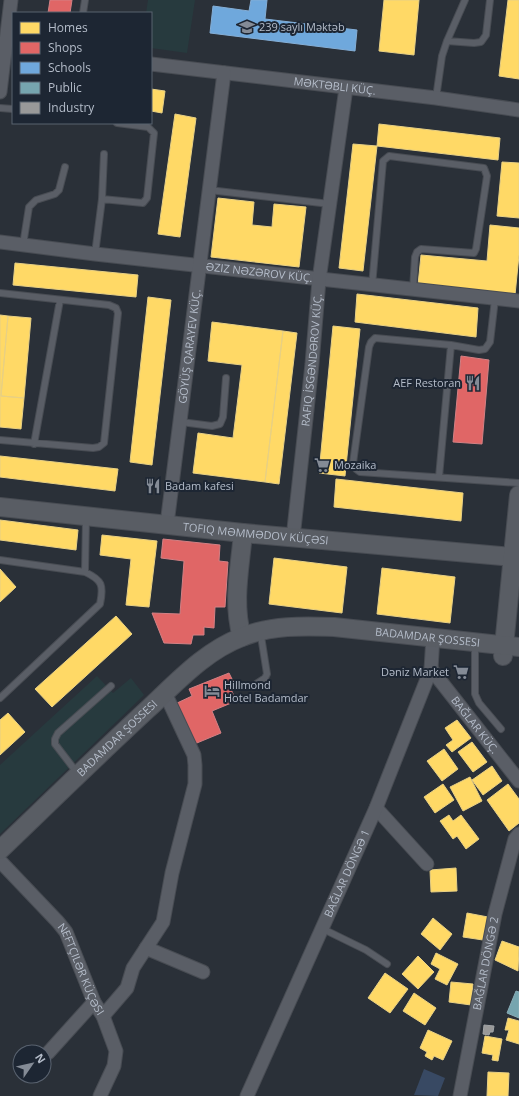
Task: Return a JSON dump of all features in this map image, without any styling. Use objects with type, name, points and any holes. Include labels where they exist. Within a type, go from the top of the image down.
[{"type":"main road","points":[[511,652],[512,557],[517,535],[519,495]]},
{"type":"main road","name":"TOFIQ MƏMMƏDOV KÜÇƏSI","points":[[0,507],[293,538],[512,557]]},
{"type":"main road","points":[[242,637],[238,624],[236,603],[243,533]]},
{"type":"main road","name":"BADAMDAR ŞOSSESI","points":[[0,850],[165,693],[211,654],[242,637],[261,630],[277,628],[307,626],[334,627],[511,652]]},
{"type":"main road","name":"BADAMDAR ŞOSSESI","points":[[242,637],[306,633],[334,634],[432,642],[475,652],[511,652]]},
{"type":"street","points":[[0,92],[1,69],[9,48],[12,0]]},
{"type":"street","name":"MƏKTƏBLI KÜÇ.","points":[[152,64],[436,98],[519,110]]},
{"type":"street","name":"GÖYÜŞ QARAYEV KÜÇ.","points":[[167,524],[224,73]]},
{"type":"street","name":"RAFIQ İSGƏNDƏROV KÜÇ.","points":[[293,538],[312,364],[319,280],[346,88]]},
{"type":"street","name":"ƏZIZ NƏZƏROV KÜÇ.","points":[[0,242],[319,280],[519,301]]},
{"type":"street","name":"BAĞLAR DÖNGƏ 1","points":[[247,1096],[376,808],[431,669],[432,642]]},
{"type":"street","name":"BAĞLAR KÜÇ.","points":[[431,669],[518,776]]},
{"type":"street","points":[[103,1016],[127,988],[133,968],[163,922],[172,873],[195,784],[194,755],[165,693]]},
{"type":"street","points":[[376,808],[427,864]]},
{"type":"street","name":"BAĞLAR DÖNGƏ 2","points":[[460,1096],[495,914],[515,839],[519,834]]},
{"type":"street","name":"NEFTÇILƏR KÜÇƏSI","points":[[0,861],[66,932],[94,1002],[103,1016],[116,1052],[114,1066],[100,1096]]},
{"type":"street","points":[[146,948],[202,972]]},
{"type":"street","points":[[52,1049],[94,1002]]},
{"type":"lane","points":[[83,12],[85,0]]},
{"type":"lane","points":[[436,98],[442,56],[446,40],[465,0]]},
{"type":"lane","points":[[446,40],[474,43],[480,42],[486,35],[490,0]]},
{"type":"lane","points":[[0,108],[12,110]]},
{"type":"lane","points":[[102,199],[143,203],[147,198],[154,132],[148,127],[125,124]]},
{"type":"lane","points":[[95,254],[102,199],[104,154]]},
{"type":"lane","points":[[372,286],[384,161],[387,156],[484,168],[487,176],[476,249],[474,253],[421,249],[415,256],[413,290]]},
{"type":"lane","points":[[23,244],[29,207],[36,200],[55,194],[59,190],[65,167]]},
{"type":"lane","points":[[209,190],[330,204]]},
{"type":"lane","points":[[0,293],[109,305],[116,308],[118,313],[104,443],[99,447],[94,448],[0,440]]},
{"type":"lane","points":[[495,299],[490,342],[485,349],[479,350],[451,345],[375,338],[371,342],[369,347],[353,462],[356,469],[360,472],[519,483]]},
{"type":"lane","points":[[34,444],[60,300]]},
{"type":"lane","points":[[439,477],[451,345]]},
{"type":"lane","points":[[181,422],[212,426],[220,424],[223,417],[226,378]]},
{"type":"lane","points":[[85,572],[86,516]]},
{"type":"lane","points":[[0,560],[85,572],[94,576],[100,582],[103,591],[100,604],[0,698]]},
{"type":"lane","points":[[256,684],[265,678],[267,674],[261,636]]},
{"type":"lane","points":[[475,652],[475,694],[479,703],[501,729]]},
{"type":"lane","points":[[79,775],[55,744],[54,739],[58,733],[111,686]]},
{"type":"lane","points":[[321,928],[366,950],[387,964]]},
{"type":"green space","points":[[148,0],[195,0],[187,53],[152,48],[152,12],[146,12]]},
{"type":"green space","points":[[97,676],[113,693],[131,678],[144,695],[0,834],[0,765]]},
{"type":"water","points":[[424,1069],[445,1078],[438,1096],[414,1095]]},
{"type":"building: Homes","points":[[384,0],[419,0],[414,55],[379,51]]},
{"type":"building: Homes","points":[[508,0],[519,0],[519,79],[499,76]]},
{"type":"building: Homes","points":[[152,89],[165,91],[162,113],[152,111]]},
{"type":"building: Homes","points":[[175,114],[196,118],[180,237],[158,234]]},
{"type":"building: Homes","points":[[379,124],[500,138],[498,160],[377,146]]},
{"type":"building: Homes","points":[[353,144],[377,146],[363,271],[339,268]]},
{"type":"building: Homes","points":[[502,162],[519,163],[519,218],[497,216]]},
{"type":"building: Homes","points":[[218,198],[254,202],[252,225],[272,227],[274,204],[306,207],[299,267],[211,257]]},
{"type":"building: Homes","points":[[490,225],[519,228],[519,255],[515,295],[418,285],[421,255],[487,261]]},
{"type":"building: Homes","points":[[15,263],[138,275],[136,297],[13,285]]},
{"type":"building: Homes","points":[[357,294],[478,308],[476,337],[355,322]]},
{"type":"building: Homes","points":[[148,297],[171,300],[152,465],[130,462]]},
{"type":"building: Homes","points":[[0,315],[8,316],[1,396],[24,398],[21,429],[0,427]]},
{"type":"building: Homes","points":[[8,316],[31,318],[24,398],[1,396]]},
{"type":"building: Homes","points":[[212,322],[283,331],[265,482],[193,473],[198,433],[233,438],[242,365],[208,361]]},
{"type":"building: Homes","points":[[333,326],[360,329],[345,476],[319,473]]},
{"type":"building: Homes","points":[[283,331],[297,333],[279,484],[265,482]]},
{"type":"building: Homes","points":[[0,456],[118,469],[115,491],[0,477]]},
{"type":"building: Homes","points":[[336,479],[463,493],[461,521],[334,507]]},
{"type":"building: Homes","points":[[0,520],[78,530],[76,550],[0,540]]},
{"type":"building: Homes","points":[[102,535],[157,541],[149,607],[126,605],[131,559],[100,555]]},
{"type":"building: Homes","points":[[274,558],[347,567],[342,613],[269,604]]},
{"type":"building: Homes","points":[[382,568],[455,577],[450,623],[377,614]]},
{"type":"building: Homes","points":[[0,569],[16,587],[0,602]]},
{"type":"building: Homes","points":[[116,616],[132,634],[52,707],[35,689]]},
{"type":"building: Homes","points":[[8,713],[25,732],[0,755],[0,720]]},
{"type":"building: Homes","points":[[457,720],[471,738],[452,752],[446,745],[453,740],[445,728]]},
{"type":"building: Homes","points":[[472,742],[487,762],[473,772],[458,752]]},
{"type":"building: Homes","points":[[444,749],[458,769],[442,781],[427,761]]},
{"type":"building: Homes","points":[[492,766],[502,781],[483,795],[472,780]]},
{"type":"building: Homes","points":[[470,777],[482,801],[463,811],[450,787]]},
{"type":"building: Homes","points":[[443,784],[454,800],[435,813],[424,797]]},
{"type":"building: Homes","points":[[508,784],[519,799],[519,823],[509,831],[487,800]]},
{"type":"building: Homes","points":[[449,815],[453,821],[461,815],[479,839],[466,849],[457,836],[453,839],[440,821]]},
{"type":"building: Homes","points":[[456,868],[457,891],[431,892],[430,870]]},
{"type":"building: Homes","points":[[467,913],[488,917],[483,940],[463,937]]},
{"type":"building: Homes","points":[[433,918],[452,934],[440,950],[421,934]]},
{"type":"building: Homes","points":[[502,941],[519,947],[518,971],[495,960]]},
{"type":"building: Homes","points":[[436,953],[458,964],[447,985],[435,979],[440,969],[431,964]]},
{"type":"building: Homes","points":[[418,956],[434,972],[418,989],[402,974]]},
{"type":"building: Homes","points":[[385,973],[408,989],[390,1013],[368,998]]},
{"type":"building: Homes","points":[[451,982],[473,984],[471,1005],[449,1002]]},
{"type":"building: Homes","points":[[414,993],[436,1008],[425,1025],[403,1011]]},
{"type":"building: Homes","points":[[508,1018],[519,1021],[519,1044],[506,1040],[509,1030],[505,1030]]},
{"type":"building: Homes","points":[[428,1030],[452,1041],[443,1060],[434,1056],[432,1060],[425,1056],[427,1052],[420,1048]]},
{"type":"building: Homes","points":[[485,1036],[502,1039],[498,1061],[492,1060],[493,1055],[482,1053]]},
{"type":"building: Homes","points":[[488,1072],[509,1073],[508,1096],[487,1096]]},
{"type":"building: Shops","points":[[50,0],[72,0],[70,12],[48,12]]},
{"type":"building: Shops","points":[[461,356],[489,360],[482,444],[453,442]]},
{"type":"building: Shops","points":[[163,539],[220,545],[219,561],[228,562],[225,607],[215,607],[214,628],[204,627],[204,635],[193,635],[191,644],[164,643],[152,613],[180,614],[184,561],[161,558]]},
{"type":"building: Shops","points":[[229,673],[236,687],[231,689],[236,701],[212,711],[221,733],[192,745],[175,704],[192,696],[189,689]]},
{"type":"building: Schools","points":[[251,0],[267,0],[265,19],[357,30],[355,51],[210,33],[213,6],[249,11]]},
{"type":"building: Public","points":[[516,991],[519,992],[519,1018],[507,1013]]},
{"type":"building: Industry","points":[[484,1025],[494,1026],[493,1032],[490,1032],[489,1035],[483,1034]]},
{"type":"place","name":"239 saylı Məktəb","points":[[247,27]]},
{"type":"place","name":"AEF Restoran","points":[[473,383]]},
{"type":"place","name":"Mozaika","points":[[322,465]]},
{"type":"place","name":"Badam kafesi","points":[[153,486]]},
{"type":"place","name":"Dəniz Market","points":[[461,672]]},
{"type":"place","name":"Hillmond Hotel Badamdar","points":[[212,691]]}]
